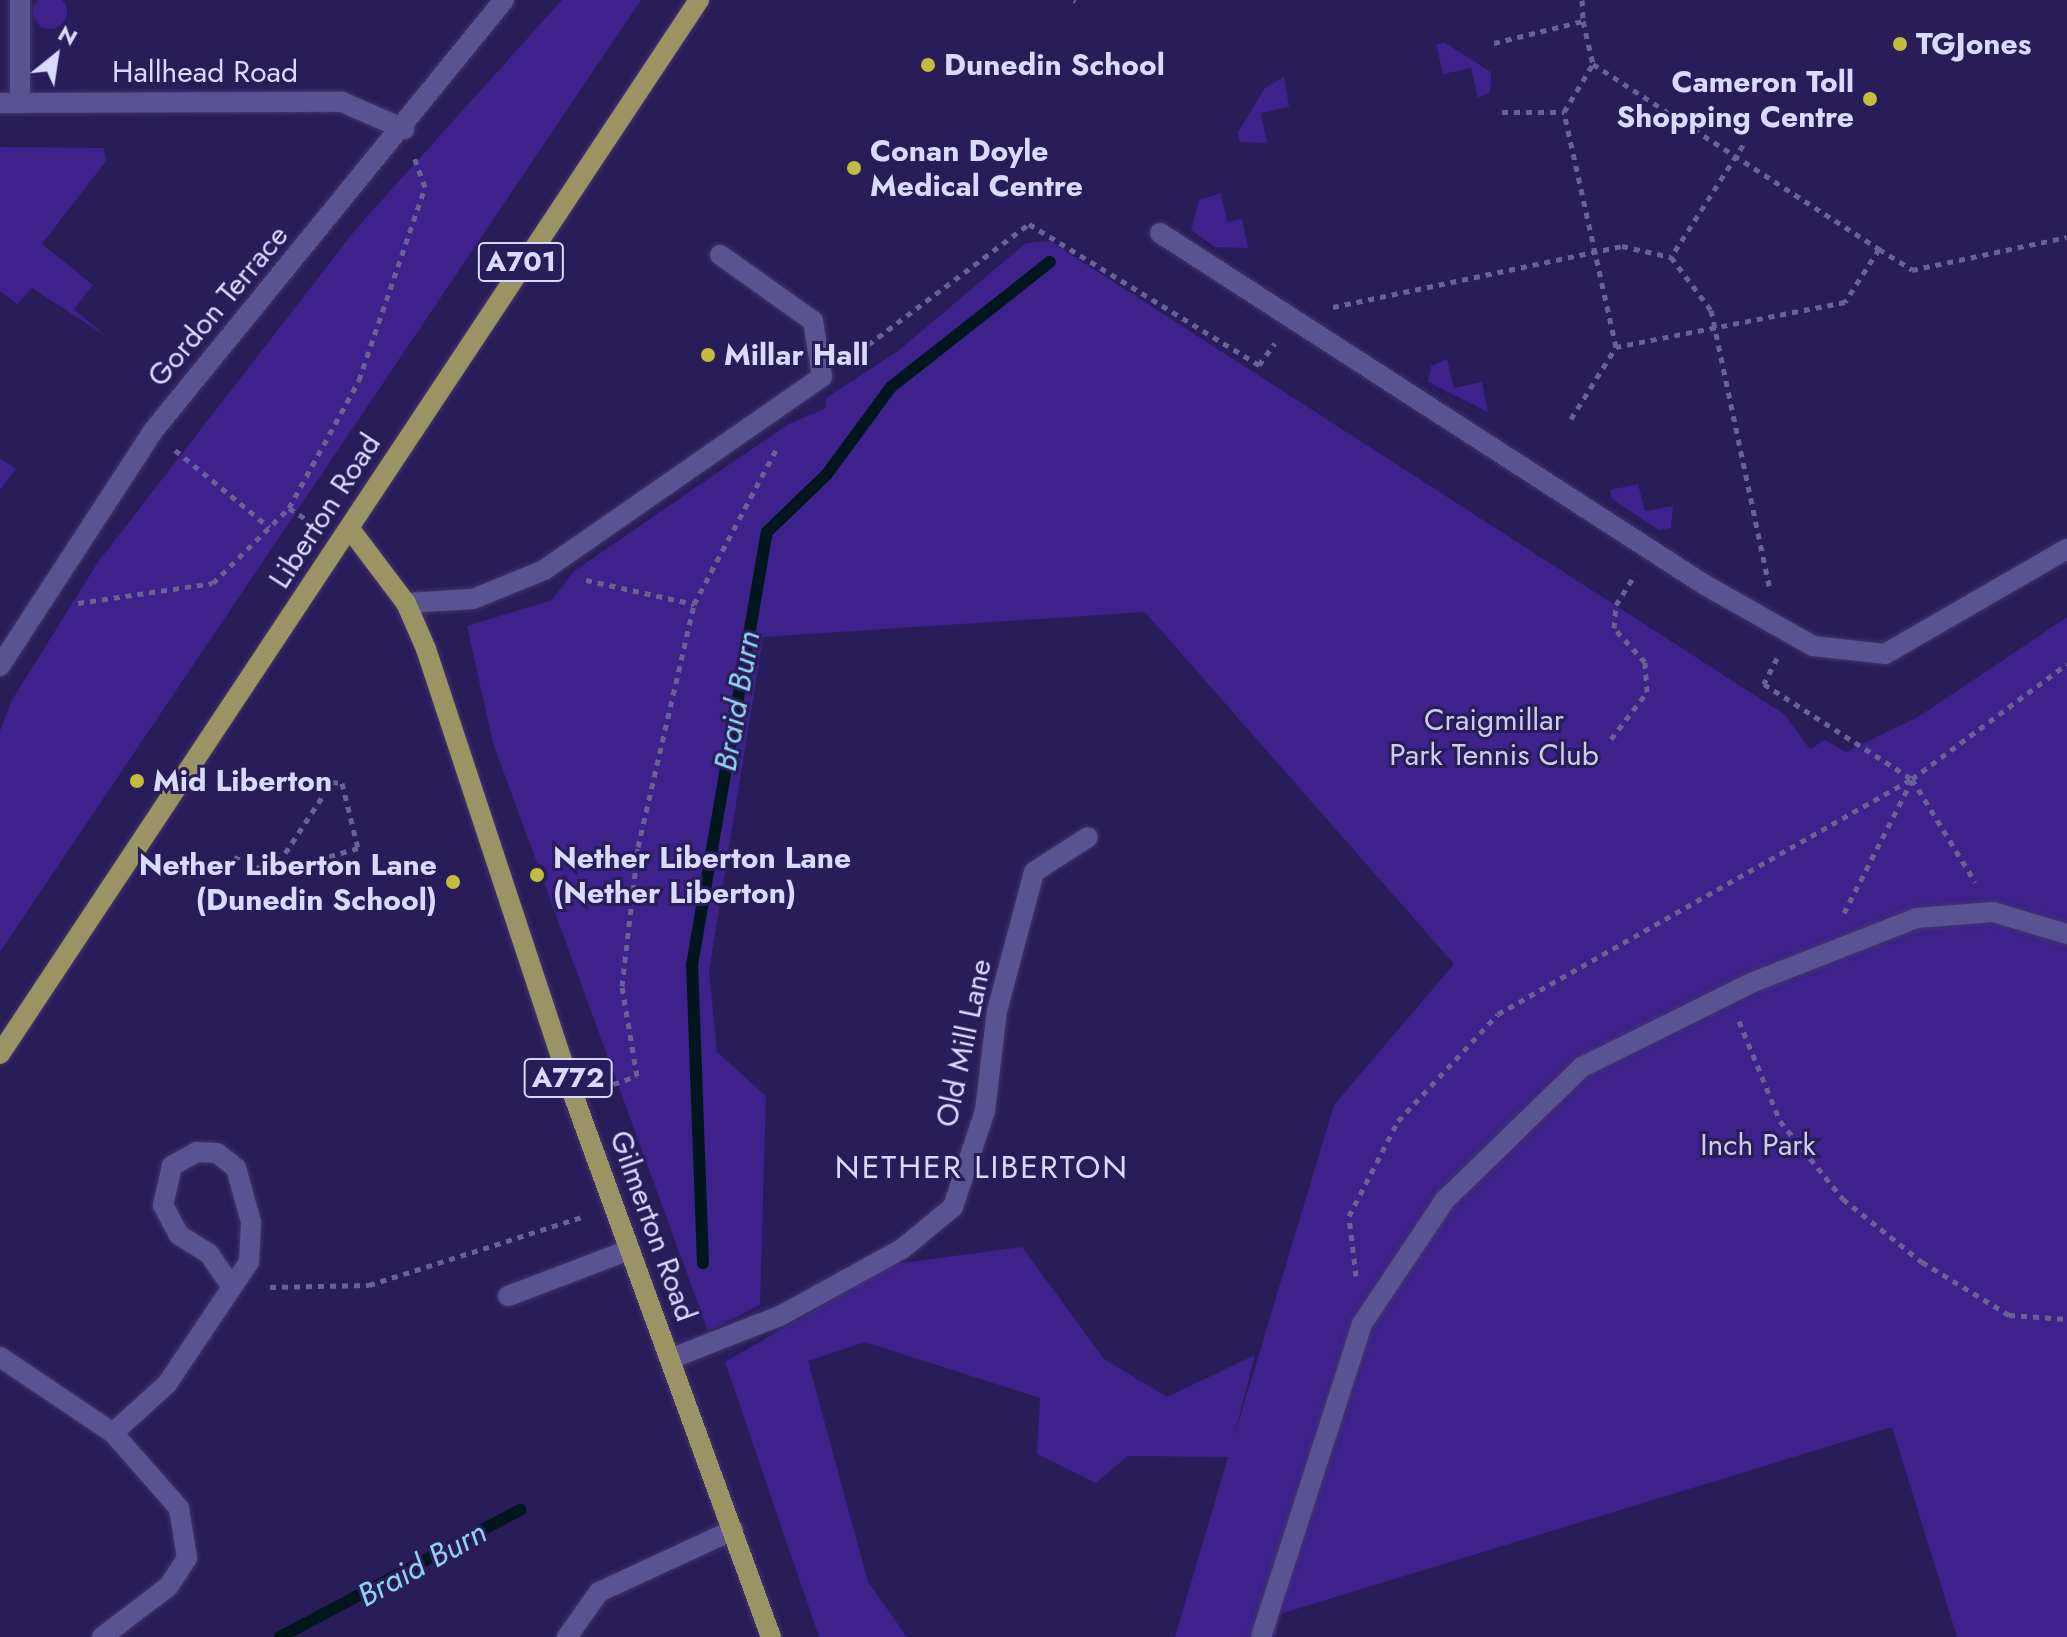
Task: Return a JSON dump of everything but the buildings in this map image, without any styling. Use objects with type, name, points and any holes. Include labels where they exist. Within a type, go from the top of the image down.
[{"type":"main road","name":"Liberton Road","points":[[0,1054],[699,0]]},
{"type":"main road","name":"Gilmerton Road","points":[[350,529],[406,603],[613,1208],[771,1637]]},
{"type":"street","points":[[10,103],[20,0]]},
{"type":"street","name":"Gordon Terrace","points":[[0,666],[153,431],[404,129],[504,0]]},
{"type":"street","name":"Hallhead Road","points":[[10,103],[342,102],[404,129]]},
{"type":"street","points":[[1160,233],[1776,627],[1842,654],[1885,654],[2067,549]]},
{"type":"street","points":[[406,603],[473,599],[544,570],[822,377],[813,321],[720,255]]},
{"type":"street","name":"Old Mill Lane","points":[[670,1359],[780,1316],[902,1249],[953,1207],[985,1111],[997,1011],[1034,872],[1088,837]]},
{"type":"street","points":[[1261,1637],[1362,1324],[1445,1200],[1582,1067],[1729,994],[1917,918],[1993,912],[2067,934]]},
{"type":"street","points":[[113,1433],[167,1384],[249,1262],[251,1222],[236,1168],[217,1153],[197,1152],[172,1166],[163,1205],[179,1235],[209,1254],[232,1287]]},
{"type":"street","points":[[508,1296],[629,1250]]},
{"type":"street","points":[[0,1357],[113,1433],[179,1508],[187,1558],[169,1586],[102,1637]]},
{"type":"street","points":[[567,1637],[599,1592],[733,1530]]},
{"type":"path","points":[[1582,0],[1583,21],[1593,64],[1912,270],[2067,237]]},
{"type":"path","points":[[1494,43],[1583,21]]},
{"type":"path","points":[[1593,64],[1564,112],[1591,252],[1616,347]]},
{"type":"path","points":[[1502,112],[1564,112]]},
{"type":"path","points":[[37,609],[213,583],[289,508],[359,380],[425,187],[404,129]]},
{"type":"path","points":[[1671,257],[1743,145]]},
{"type":"path","points":[[822,377],[1029,224],[1259,365],[1282,332],[1320,310],[1622,246],[1671,257],[1704,293],[1714,327],[1772,602]]},
{"type":"path","points":[[1571,419],[1616,347],[1845,302],[1879,249]]},
{"type":"path","points":[[153,431],[269,527]]},
{"type":"path","points":[[574,1097],[637,1076],[622,986],[638,847],[694,604],[780,443]]},
{"type":"path","points":[[1611,739],[1647,692],[1645,662],[1614,628],[1616,605],[1650,549]]},
{"type":"path","points":[[544,570],[694,604]]},
{"type":"path","points":[[1780,651],[1764,684],[1912,779],[1993,912]]},
{"type":"path","points":[[1362,1324],[1349,1216],[1398,1121],[1498,1014],[1912,779],[2067,664]]},
{"type":"path","points":[[1822,955],[1912,779]]},
{"type":"path","points":[[234,857],[272,873],[358,848],[342,783],[332,782],[272,873]]},
{"type":"path","points":[[1729,994],[1780,1121],[1843,1199],[1995,1307],[2067,1319]]},
{"type":"path","points":[[232,1287],[369,1285],[613,1208]]},
{"type":"green space","points":[[50,-5],[62,0],[67,12],[62,24],[50,29],[38,24],[33,12],[38,0]]},
{"type":"green space","points":[[562,0],[641,0],[0,952],[0,731],[12,700],[98,562],[356,229]]},
{"type":"green space","points":[[1445,43],[1491,72],[1490,92],[1478,98],[1471,68],[1443,74],[1436,44]]},
{"type":"green space","points":[[1284,77],[1289,107],[1261,113],[1267,143],[1240,142],[1238,132],[1265,88]]},
{"type":"green space","points":[[0,147],[104,148],[106,161],[42,244],[93,285],[74,309],[107,337],[32,288],[17,304],[0,291]]},
{"type":"green space","points":[[1221,193],[1227,222],[1242,219],[1248,248],[1215,247],[1191,230],[1199,200]]},
{"type":"green space","points":[[1050,241],[1784,714],[1810,749],[1825,740],[1846,752],[1918,717],[2067,617],[2067,1637],[1957,1637],[1892,1427],[1280,1614],[1275,1637],[1175,1637],[1228,1457],[1128,1456],[1096,1483],[1037,1454],[1040,1398],[865,1342],[808,1361],[868,1582],[907,1637],[819,1637],[725,1362],[894,1264],[1022,1247],[1104,1359],[1167,1397],[1255,1355],[1233,1440],[1334,1105],[1454,964],[1145,612],[763,637],[709,971],[717,1052],[766,1096],[760,1305],[708,1331],[493,743],[467,626],[552,600],[574,571],[787,425],[826,408],[826,398],[898,351],[1026,243]]},
{"type":"green space","points":[[1447,359],[1454,388],[1482,382],[1488,412],[1428,382],[1431,366]]},
{"type":"green space","points":[[0,458],[16,469],[0,490]]},
{"type":"green space","points":[[1638,484],[1645,511],[1673,506],[1671,528],[1659,530],[1612,499],[1610,490]]},
{"type":"waterway","name":"Braid Burn","points":[[703,1263],[692,965],[767,532],[827,474],[891,387],[1050,262]]},
{"type":"waterway","name":"Braid Burn","points":[[280,1637],[520,1510]]},
{"type":"place","name":"TGJones","points":[[1900,44]]},
{"type":"place","name":"Dunedin School","points":[[928,65]]},
{"type":"place","name":"Cameron Toll Shopping Centre","points":[[1870,99]]},
{"type":"place","name":"Conan Doyle Medical Centre","points":[[854,168]]},
{"type":"place","name":"Millar Hall","points":[[708,355]]},
{"type":"place","name":"Mid Liberton","points":[[137,781]]},
{"type":"place","name":"Nether Liberton Lane (Nether Liberton)","points":[[537,875]]},
{"type":"place","name":"Nether Liberton Lane (Dunedin School)","points":[[453,882]]},
{"type":"district","name":"NETHER LIBERTON","points":[[982,1167]]},
{"type":"park label","name":"Craigmillar Park Tennis Club","points":[[1494,737]]},
{"type":"park label","name":"Inch Park","points":[[1758,1145]]}]
